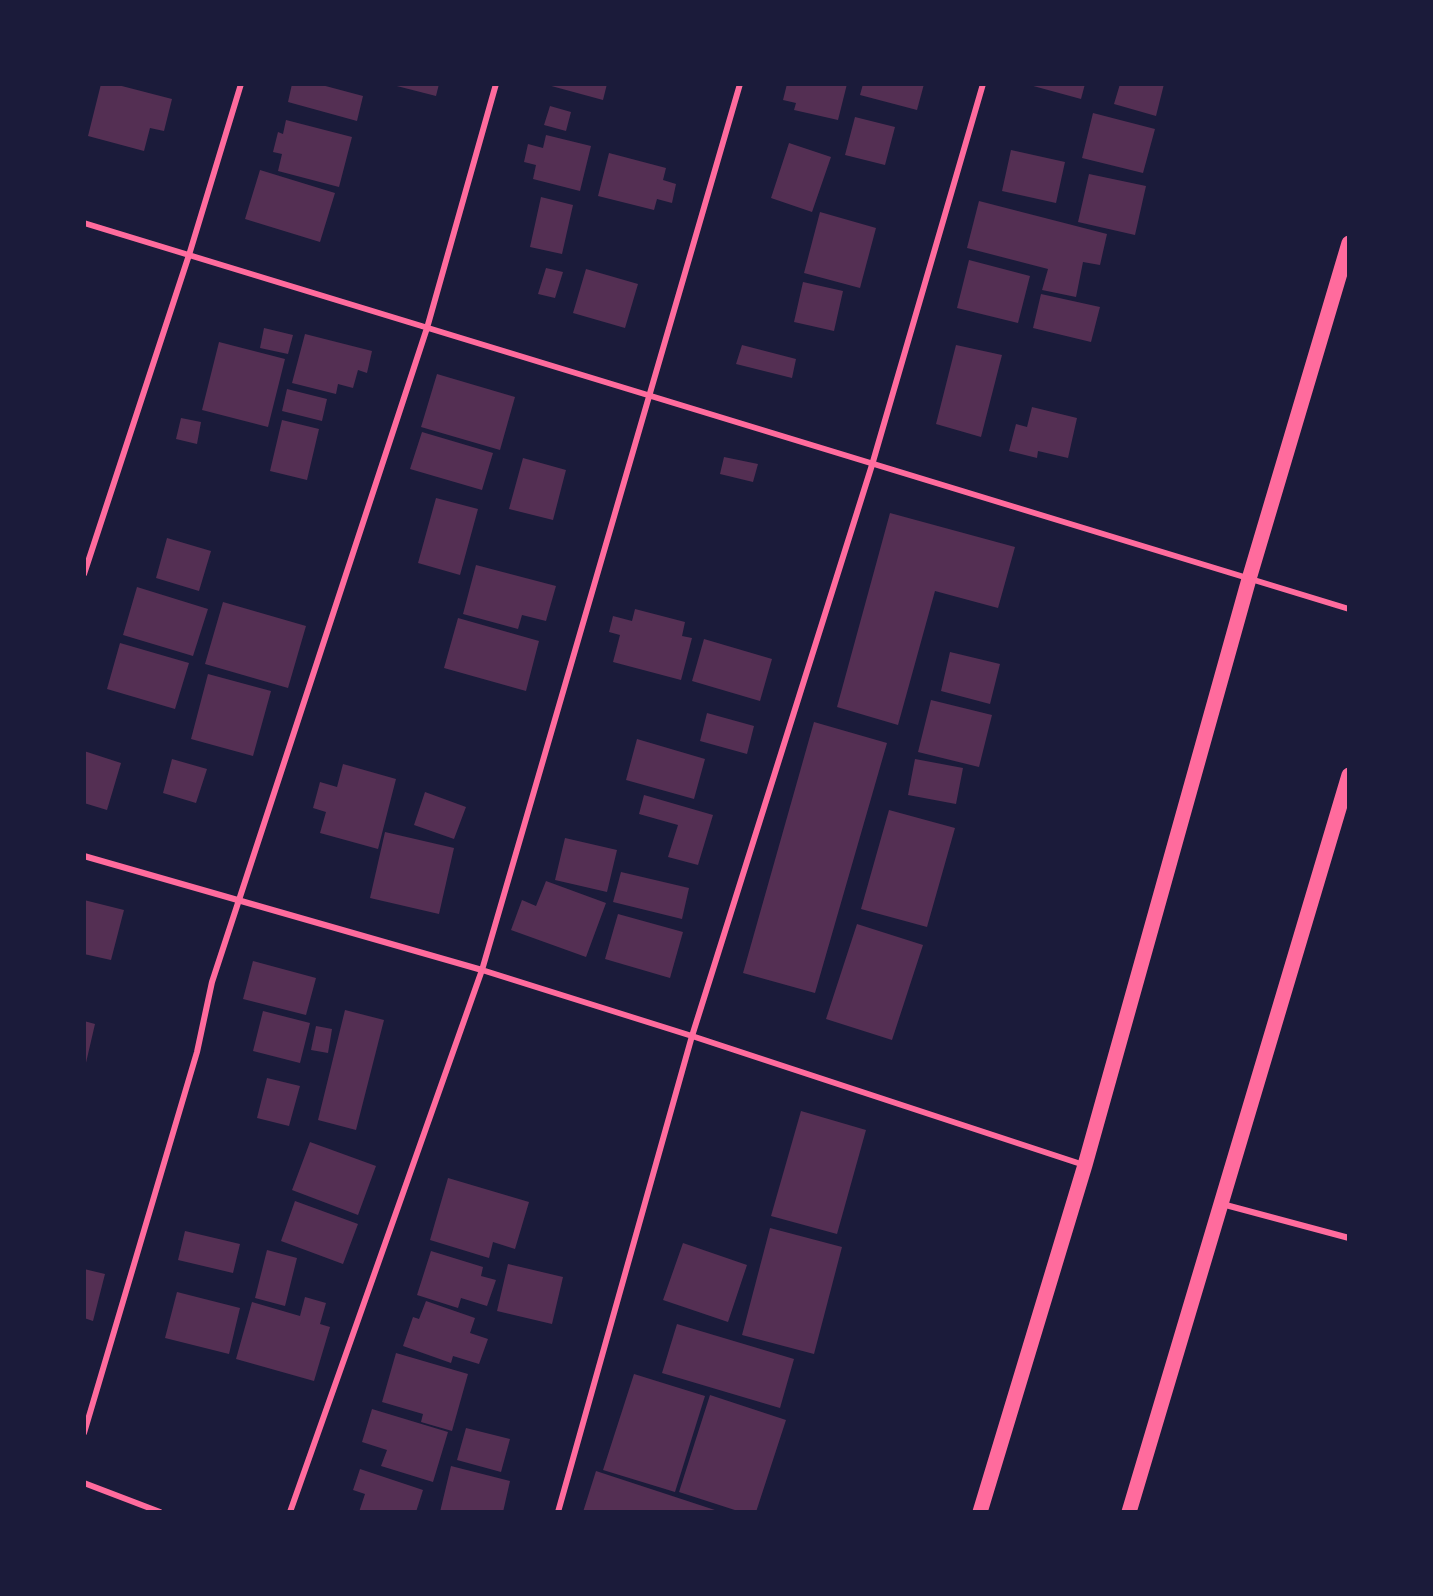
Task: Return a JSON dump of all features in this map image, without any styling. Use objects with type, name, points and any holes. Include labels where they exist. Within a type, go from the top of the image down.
[{"type":"main road","points":[[980,1512],[1085,1165],[1249,579],[1349,243]]},
{"type":"main road","points":[[1128,1512],[1349,775]]},
{"type":"street","points":[[84,574],[189,255],[241,84]]},
{"type":"street","points":[[84,1433],[197,1052],[212,982],[427,328],[496,84]]},
{"type":"street","points":[[290,1512],[482,970],[740,84]]},
{"type":"street","points":[[558,1512],[692,1036],[872,465],[983,84]]},
{"type":"street","points":[[84,223],[1349,609]]},
{"type":"street","points":[[84,856],[482,970],[692,1036],[1085,1165]]},
{"type":"street","points":[[1220,1203],[1349,1238]]},
{"type":"street","points":[[84,1483],[160,1512]]},
{"type":"building","points":[[101,84],[114,84],[172,99],[164,131],[150,128],[144,151],[88,136]]},
{"type":"building","points":[[292,84],[318,84],[363,96],[357,121],[288,102]]},
{"type":"building","points":[[389,84],[439,84],[436,96]]},
{"type":"building","points":[[544,84],[607,84],[603,100]]},
{"type":"building","points":[[787,84],[847,84],[838,120],[794,110],[796,103],[783,100]]},
{"type":"building","points":[[863,84],[924,84],[917,110],[860,95]]},
{"type":"building","points":[[1026,84],[1085,84],[1081,99]]},
{"type":"building","points":[[1120,84],[1164,84],[1156,116],[1114,104]]},
{"type":"building","points":[[550,106],[571,112],[566,131],[544,125]]},
{"type":"building","points":[[1093,113],[1155,129],[1143,173],[1082,158]]},
{"type":"building","points":[[855,117],[895,127],[885,165],[845,155]]},
{"type":"building","points":[[286,120],[352,137],[339,187],[278,171],[282,154],[273,152],[278,132],[283,134]]},
{"type":"building","points":[[546,135],[591,146],[580,191],[533,179],[536,165],[524,162],[528,144],[543,148]]},
{"type":"building","points":[[789,143],[831,157],[812,212],[771,198]]},
{"type":"building","points":[[1011,150],[1065,162],[1056,203],[1002,191]]},
{"type":"building","points":[[609,153],[666,168],[663,180],[676,184],[672,203],[657,199],[654,210],[598,196]]},
{"type":"building","points":[[260,170],[335,193],[320,242],[245,219]]},
{"type":"building","points":[[1089,174],[1146,186],[1135,235],[1078,222]]},
{"type":"building","points":[[541,197],[573,205],[562,254],[530,247]]},
{"type":"building","points":[[979,201],[1107,234],[1100,265],[1083,262],[1076,297],[1042,290],[1048,269],[967,248]]},
{"type":"building","points":[[820,212],[876,228],[860,288],[804,273]]},
{"type":"building","points":[[969,260],[1030,276],[1018,323],[957,308]]},
{"type":"building","points":[[546,268],[563,272],[555,298],[538,294]]},
{"type":"building","points":[[586,269],[638,284],[625,328],[573,313]]},
{"type":"building","points":[[803,282],[843,291],[834,331],[794,322]]},
{"type":"building","points":[[1041,294],[1100,307],[1091,342],[1033,328]]},
{"type":"building","points":[[264,328],[293,335],[288,354],[260,348]]},
{"type":"building","points":[[305,334],[372,351],[367,373],[358,370],[353,388],[338,384],[336,394],[292,383]]},
{"type":"building","points":[[219,342],[285,359],[268,427],[202,410]]},
{"type":"building","points":[[742,345],[796,359],[792,378],[736,364]]},
{"type":"building","points":[[956,345],[1002,355],[981,437],[936,424]]},
{"type":"building","points":[[437,374],[515,397],[500,450],[421,427]]},
{"type":"building","points":[[287,389],[327,399],[322,421],[282,411]]},
{"type":"building","points":[[1032,407],[1077,418],[1068,458],[1038,451],[1037,458],[1009,451],[1016,424],[1027,427]]},
{"type":"building","points":[[181,418],[201,422],[197,444],[176,439]]},
{"type":"building","points":[[282,420],[319,429],[307,480],[270,471]]},
{"type":"building","points":[[422,432],[493,453],[482,490],[410,469]]},
{"type":"building","points":[[724,457],[758,464],[753,482],[720,474]]},
{"type":"building","points":[[523,458],[566,470],[553,520],[509,509]]},
{"type":"building","points":[[436,498],[478,509],[460,575],[418,563]]},
{"type":"building","points":[[890,513],[1015,547],[998,608],[935,591],[898,725],[837,707]]},
{"type":"building","points":[[167,538],[211,551],[199,591],[156,578]]},
{"type":"building","points":[[476,565],[556,586],[546,621],[522,615],[518,629],[463,614]]},
{"type":"building","points":[[137,587],[208,609],[193,656],[123,635]]},
{"type":"building","points":[[223,602],[306,626],[288,688],[205,664]]},
{"type":"building","points":[[635,609],[685,622],[682,636],[692,638],[681,680],[613,662],[620,635],[609,632],[613,616],[632,621]]},
{"type":"building","points":[[458,618],[539,641],[526,691],[444,668]]},
{"type":"building","points":[[704,639],[772,659],[760,701],[692,681]]},
{"type":"building","points":[[120,643],[189,663],[175,709],[107,689]]},
{"type":"building","points":[[950,652],[1000,664],[990,704],[941,691]]},
{"type":"building","points":[[208,674],[271,691],[253,756],[191,739]]},
{"type":"building","points":[[931,700],[992,715],[979,767],[918,752]]},
{"type":"building","points":[[707,713],[754,726],[747,754],[700,741]]},
{"type":"building","points":[[814,722],[887,743],[815,993],[743,973]]},
{"type":"building","points":[[637,739],[705,759],[694,799],[626,780]]},
{"type":"building","points":[[84,751],[121,763],[107,810],[84,803]]},
{"type":"building","points":[[172,759],[207,769],[196,803],[163,793]]},
{"type":"building","points":[[915,759],[963,768],[956,804],[908,795]]},
{"type":"building","points":[[343,764],[396,779],[378,849],[320,833],[326,812],[313,808],[320,782],[337,787]]},
{"type":"building","points":[[425,792],[466,807],[454,839],[414,825]]},
{"type":"building","points":[[644,795],[713,815],[698,865],[668,857],[678,825],[639,814]]},
{"type":"building","points":[[889,810],[955,828],[927,927],[861,909]]},
{"type":"building","points":[[385,832],[454,848],[439,914],[370,898]]},
{"type":"building","points":[[565,838],[617,850],[607,892],[555,880]]},
{"type":"building","points":[[621,872],[689,888],[682,919],[613,902]]},
{"type":"building","points":[[546,881],[606,903],[586,957],[511,930],[522,900],[536,906]]},
{"type":"building","points":[[84,900],[124,910],[111,960],[84,954]]},
{"type":"building","points":[[618,914],[683,932],[670,978],[605,959]]},
{"type":"building","points":[[857,924],[923,945],[892,1040],[826,1019]]},
{"type":"building","points":[[253,961],[316,978],[306,1015],[243,999]]},
{"type":"building","points":[[345,1010],[384,1020],[356,1130],[318,1120]]},
{"type":"building","points":[[263,1011],[310,1023],[300,1063],[253,1051]]},
{"type":"building","points":[[84,1021],[95,1024],[85,1067],[84,1067]]},
{"type":"building","points":[[316,1026],[332,1029],[328,1053],[311,1050]]},
{"type":"building","points":[[267,1078],[300,1086],[289,1126],[257,1118]]},
{"type":"building","points":[[801,1111],[866,1130],[837,1234],[771,1216]]},
{"type":"building","points":[[310,1142],[376,1166],[358,1215],[292,1190]]},
{"type":"building","points":[[448,1178],[529,1202],[515,1249],[493,1242],[489,1258],[430,1240]]},
{"type":"building","points":[[295,1201],[358,1224],[343,1264],[281,1241]]},
{"type":"building","points":[[770,1228],[842,1247],[814,1354],[742,1335]]},
{"type":"building","points":[[185,1231],[240,1244],[233,1273],[178,1260]]},
{"type":"building","points":[[683,1243],[747,1265],[728,1322],[663,1300]]},
{"type":"building","points":[[267,1250],[297,1258],[285,1306],[255,1298]]},
{"type":"building","points":[[431,1251],[483,1267],[481,1276],[496,1280],[487,1306],[461,1298],[458,1308],[417,1295]]},
{"type":"building","points":[[508,1264],[563,1277],[552,1324],[497,1311]]},
{"type":"building","points":[[84,1269],[105,1274],[93,1321],[84,1318]]},
{"type":"building","points":[[177,1292],[240,1308],[229,1354],[165,1338]]},
{"type":"building","points":[[305,1297],[326,1303],[320,1324],[330,1327],[314,1381],[236,1359],[252,1302],[300,1316]]},
{"type":"building","points":[[426,1301],[475,1318],[470,1333],[488,1339],[479,1364],[453,1356],[451,1363],[403,1346],[413,1317],[419,1319]]},
{"type":"building","points":[[677,1324],[794,1359],[780,1408],[662,1373]]},
{"type":"building","points":[[396,1353],[468,1374],[452,1431],[421,1422],[423,1414],[382,1402]]},
{"type":"building","points":[[634,1374],[705,1396],[675,1492],[603,1470]]},
{"type":"building","points":[[710,1395],[786,1420],[756,1512],[741,1512],[679,1492]]},
{"type":"building","points":[[372,1409],[448,1432],[433,1482],[381,1466],[387,1450],[362,1442]]},
{"type":"building","points":[[466,1428],[510,1439],[501,1472],[457,1460]]},
{"type":"building","points":[[451,1466],[510,1481],[503,1512],[440,1512]]},
{"type":"building","points":[[360,1469],[423,1490],[416,1512],[359,1512],[365,1494],[353,1490]]},
{"type":"building","points":[[596,1471],[721,1512],[583,1512]]}]
